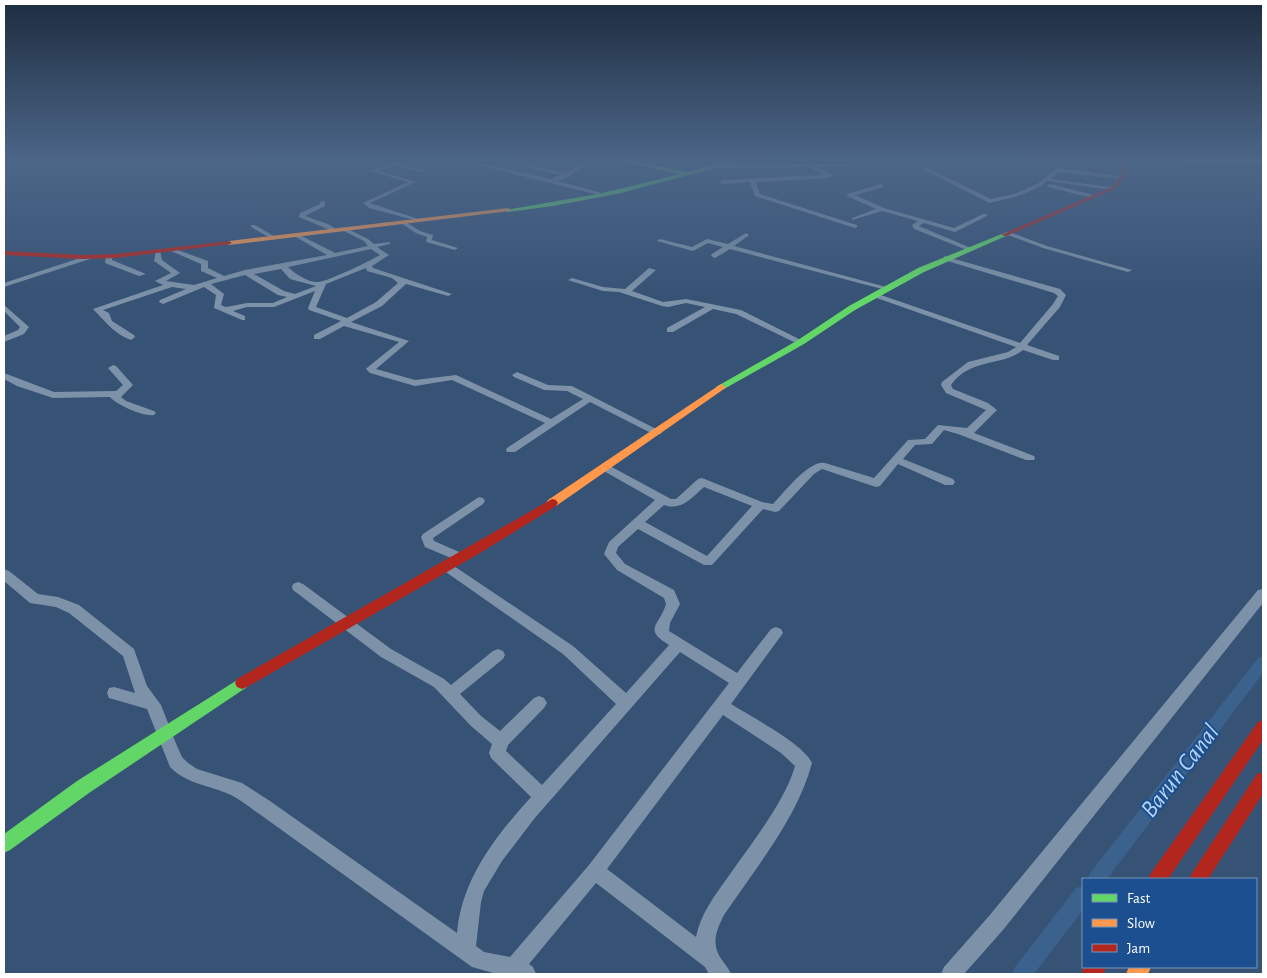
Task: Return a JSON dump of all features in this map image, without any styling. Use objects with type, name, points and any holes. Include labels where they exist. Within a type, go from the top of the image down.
[{"type":"main road","points":[[4,253],[89,258],[108,257],[553,205]]},
{"type":"main road","points":[[4,844],[163,733],[345,623],[462,558],[606,468],[730,381],[801,342],[886,288],[947,258],[1072,205]]},
{"type":"main road","points":[[1158,878],[1263,727]]},
{"type":"main road","points":[[1199,878],[1263,780]]},
{"type":"street","points":[[225,310],[247,305],[274,305],[370,264],[385,255],[373,246],[339,230],[302,217],[302,214],[323,205]]},
{"type":"street","points":[[366,205],[416,220]]},
{"type":"street","points":[[790,205],[855,222],[882,209]]},
{"type":"street","points":[[872,205],[955,230],[985,215]]},
{"type":"street","points":[[924,221],[915,225],[916,228],[969,249]]},
{"type":"street","points":[[403,222],[418,232],[431,236],[428,241],[454,248]]},
{"type":"street","points":[[253,226],[274,238]]},
{"type":"street","points":[[1007,232],[1063,253],[1128,270]]},
{"type":"street","points":[[715,256],[744,236],[732,233]]},
{"type":"street","points":[[296,235],[333,255]]},
{"type":"street","points":[[660,241],[690,248],[695,248],[707,241],[886,288]]},
{"type":"street","points":[[163,302],[204,283],[245,272],[283,266],[388,243]]},
{"type":"street","points":[[173,250],[205,262],[204,269],[223,278]]},
{"type":"street","points":[[158,251],[158,261],[176,272],[159,281],[171,285],[194,288]]},
{"type":"street","points":[[108,257],[108,261],[142,274]]},
{"type":"street","points":[[4,286],[89,258]]},
{"type":"street","points":[[947,258],[1057,291],[1062,295],[1023,346],[1011,354],[971,364],[947,382],[946,385],[949,390],[985,405],[992,410],[975,427],[966,433],[962,432]]},
{"type":"street","points":[[370,264],[368,267],[370,269],[448,294]]},
{"type":"street","points":[[283,266],[293,278],[320,286]]},
{"type":"street","points":[[627,292],[652,270]]},
{"type":"street","points":[[245,272],[281,293],[296,297]]},
{"type":"street","points":[[572,280],[604,289],[627,292],[668,305],[686,301],[710,308],[738,312],[801,342]]},
{"type":"street","points":[[317,337],[383,301],[402,285],[403,281]]},
{"type":"street","points":[[204,283],[218,291],[221,297],[217,306],[242,318]]},
{"type":"street","points":[[131,337],[108,322],[106,315],[97,309],[171,285]]},
{"type":"street","points":[[320,286],[312,308],[346,322],[405,341],[374,366],[373,371],[415,383],[453,377],[552,423]]},
{"type":"street","points":[[875,296],[1056,358]]},
{"type":"street","points":[[670,330],[710,308]]},
{"type":"street","points":[[4,338],[21,332],[25,327],[5,310]]},
{"type":"street","points":[[4,376],[20,384],[53,395],[117,394],[128,385],[113,368]]},
{"type":"street","points":[[517,375],[543,387],[569,388],[657,432]]},
{"type":"street","points":[[117,394],[115,397],[117,400],[151,413]]},
{"type":"street","points":[[511,450],[590,398]]},
{"type":"street","points":[[606,468],[663,500],[674,504],[679,503],[702,482],[760,505],[775,508],[815,467],[821,465],[876,483],[912,442],[928,442],[938,429],[942,427],[962,432],[1030,458]]},
{"type":"street","points":[[897,460],[949,482]]},
{"type":"street","points":[[663,500],[614,545],[610,554],[621,566],[669,594],[673,599],[674,605],[661,628],[662,634],[739,682]]},
{"type":"street","points":[[462,558],[429,544],[426,540],[427,537],[479,501]]},
{"type":"street","points":[[637,523],[708,562],[760,505]]},
{"type":"street","points":[[447,567],[568,650],[626,703]]},
{"type":"street","points":[[4,574],[34,599],[58,602],[74,609],[116,641],[132,658],[141,689],[156,710],[163,733],[176,762],[182,768],[193,775],[236,789],[478,960],[516,972],[776,633]]},
{"type":"street","points":[[298,588],[396,660],[439,683],[476,721],[501,741]]},
{"type":"street","points":[[951,974],[996,923],[1263,594]]},
{"type":"street","points":[[466,952],[468,916],[478,885],[508,838],[678,645]]},
{"type":"street","points":[[450,694],[498,655]]},
{"type":"street","points":[[114,693],[151,704]]},
{"type":"street","points":[[539,703],[501,741],[497,753],[543,796]]},
{"type":"street","points":[[716,968],[705,950],[705,939],[709,924],[717,908],[804,771],[804,763],[787,748],[721,706]]},
{"type":"street","points":[[595,870],[716,968]]},
{"type":"waterway","name":"Barun Canal","points":[[1097,878],[1263,662]]},
{"type":"waterway","name":"Barun Canal","points":[[1022,974],[1082,896]]},
{"type":"traffic: fast","points":[[508,210],[548,205]]},
{"type":"traffic: fast","points":[[721,387],[801,342],[852,308],[921,270],[1004,235]]},
{"type":"traffic: fast","points":[[4,844],[83,787],[242,683]]},
{"type":"traffic: slow","points":[[229,243],[508,210]]},
{"type":"traffic: slow","points":[[552,503],[721,387]]},
{"type":"traffic: slow","points":[[1136,974],[1140,968]]},
{"type":"traffic: jam","points":[[1004,235],[1074,205]]},
{"type":"traffic: jam","points":[[4,253],[83,257],[116,256],[229,243]]},
{"type":"traffic: jam","points":[[242,683],[475,550],[552,503]]},
{"type":"traffic: jam","points":[[1158,878],[1263,727]]},
{"type":"traffic: jam","points":[[1199,878],[1263,780]]},
{"type":"traffic: jam","points":[[1091,974],[1095,968]]}]
